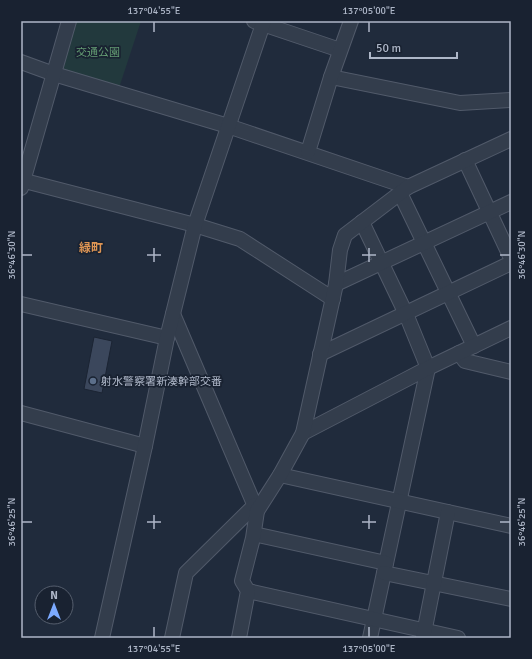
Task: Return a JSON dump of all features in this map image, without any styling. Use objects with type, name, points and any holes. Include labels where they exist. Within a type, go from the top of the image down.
[{"type":"street","points":[[69,21],[22,183],[194,225],[240,239],[333,299]]},
{"type":"street","points":[[308,152],[331,77],[351,21]]},
{"type":"street","points":[[102,638],[145,446],[167,338],[194,225],[228,126],[260,22],[340,50]]},
{"type":"street","points":[[21,62],[54,74],[228,126],[308,152],[404,190],[424,242],[474,346]]},
{"type":"street","points":[[331,77],[460,103],[511,100]]},
{"type":"street","points":[[172,638],[186,573],[256,508],[280,475],[303,433],[333,299],[340,250],[345,235],[404,190],[511,139]]},
{"type":"street","points":[[465,160],[511,258]]},
{"type":"street","points":[[336,284],[511,202]]},
{"type":"street","points":[[362,222],[406,314],[428,368],[370,638]]},
{"type":"street","points":[[320,354],[511,263]]},
{"type":"street","points":[[21,304],[167,338]]},
{"type":"street","points":[[173,314],[256,508],[254,534],[242,581],[248,591],[239,638]]},
{"type":"street","points":[[303,433],[428,368],[511,328]]},
{"type":"street","points":[[460,353],[465,361],[511,372]]},
{"type":"street","points":[[21,412],[145,446]]},
{"type":"street","points":[[280,475],[511,526]]},
{"type":"street","points":[[423,634],[448,512]]},
{"type":"street","points":[[254,534],[385,568],[434,583],[511,599]]},
{"type":"street","points":[[248,591],[374,620],[423,634],[458,638]]},
{"type":"green space","name":"交通公園","points":[[71,21],[141,21],[118,91],[57,73]]},
{"type":"building","points":[[94,337],[112,341],[102,393],[84,389]]},
{"type":"place","name":"射水警察署新湊幹部交番","points":[[93,381]]},
{"type":"district","name":"緑町","points":[[91,248]]}]
